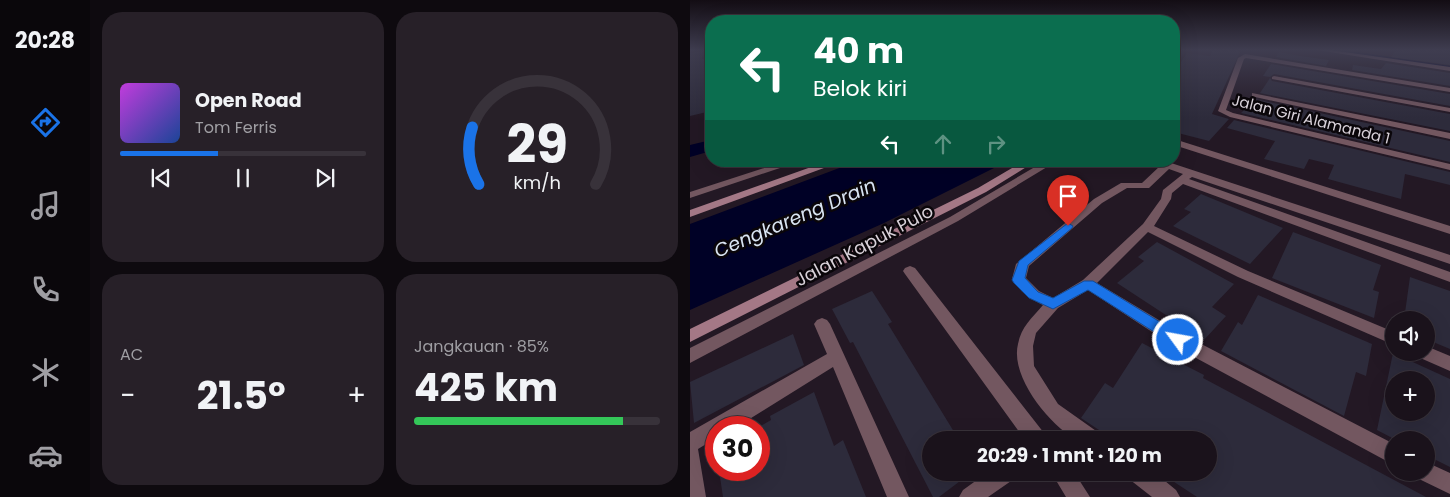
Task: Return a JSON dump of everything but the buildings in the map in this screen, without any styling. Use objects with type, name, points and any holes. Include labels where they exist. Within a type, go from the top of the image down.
[{"type":"main road","points":[[690,214],[821,167]]},
{"type":"main road","name":"Jalan Kapuk Pulo","points":[[690,336],[982,190],[1021,167]]},
{"type":"street","name":"Jalan Giri Alamanda 1","points":[[1236,73],[1222,111],[1230,115],[1450,167]]},
{"type":"street","name":"Jalan Giri Alamanda 1","points":[[1349,73],[1450,90]]},
{"type":"street","points":[[1274,78],[1450,110]]},
{"type":"street","points":[[1255,95],[1450,136]]},
{"type":"street","points":[[1180,144],[1450,230]]},
{"type":"street","points":[[690,195],[768,167]]},
{"type":"street","name":"Jalan Kapuk Pulo","points":[[690,356],[954,219],[1042,167]]},
{"type":"street","points":[[1053,304],[1034,295],[1019,280],[1023,264],[1098,201],[1125,185],[1145,186],[1166,167]]},
{"type":"street","points":[[1169,167],[1186,177],[1450,277]]},
{"type":"street","points":[[1080,431],[1052,410],[1026,367],[1025,346],[1029,332],[1053,304],[1088,284],[1146,227],[1166,199],[1167,192],[1186,177]]},
{"type":"street","points":[[1186,177],[1450,260]]},
{"type":"street","points":[[1146,227],[1243,274],[1385,335]]},
{"type":"street","points":[[910,271],[1030,431]]},
{"type":"street","points":[[1088,284],[1178,340],[1385,450]]},
{"type":"street","points":[[822,324],[898,497]]},
{"type":"street","points":[[736,416],[836,357]]},
{"type":"street","points":[[1435,357],[1450,364]]},
{"type":"street","points":[[690,443],[705,434]]},
{"type":"street","points":[[690,454],[695,497]]},
{"type":"street","points":[[1435,476],[1450,484]]},
{"type":"street","points":[[970,497],[994,481]]},
{"type":"street","points":[[1067,481],[1079,497]]},
{"type":"street","points":[[1148,481],[1169,497]]},
{"type":"water","points":[[705,141],[705,153],[690,157],[690,145]]},
{"type":"water","name":"Cengkareng Drain","points":[[842,167],[996,167],[884,223],[690,310],[690,224]]},
{"type":"route","points":[[1068,226],[1023,264],[1019,280],[1034,295],[1053,304],[1088,284],[1178,340]]}]
